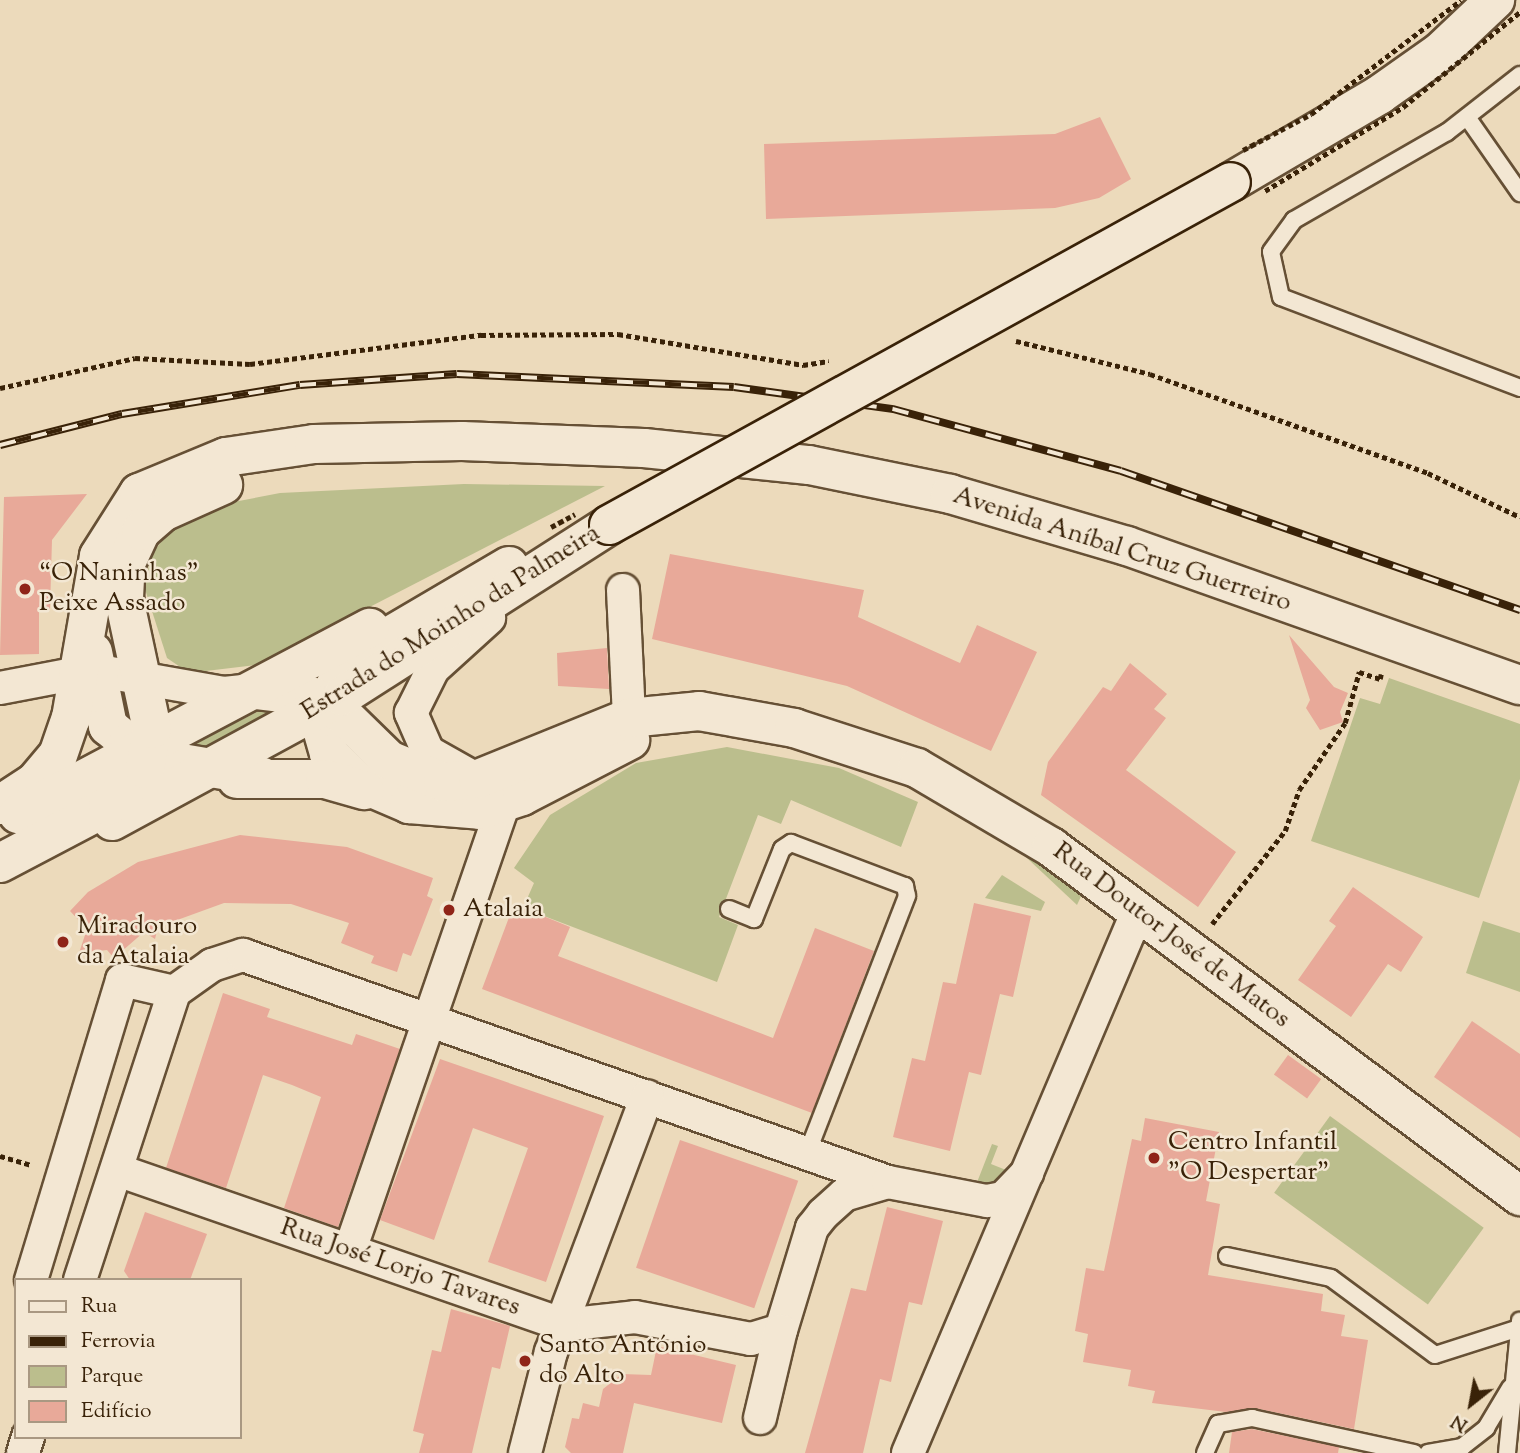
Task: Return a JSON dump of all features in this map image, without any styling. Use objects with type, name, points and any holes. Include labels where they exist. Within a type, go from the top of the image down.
[{"type":"street","points":[[609,525],[1312,138],[1440,52],[1496,0]]},
{"type":"street","points":[[0,806],[35,782],[58,755],[83,681],[88,598],[116,522],[139,493],[176,474],[226,457],[314,444],[462,441]]},
{"type":"street","points":[[0,863],[120,797],[145,769],[146,751],[152,729],[124,598],[126,563],[141,531],[163,512],[194,493],[237,480],[462,441]]},
{"type":"street","name":"Avenida Aníbal Cruz Guerreiro","points":[[462,441],[645,448],[809,465],[950,494],[1127,546],[1520,685]]},
{"type":"street","name":"Estrada do Moinho da Palmeira","points":[[0,882],[326,704],[609,525]]},
{"type":"street","name":"Estrada do Moinho da Palmeira","points":[[0,823],[146,751],[412,605],[609,525]]},
{"type":"street","points":[[496,783],[421,745],[411,720],[417,694],[467,636],[573,549]]},
{"type":"street","points":[[408,804],[337,764],[322,738],[326,704],[344,670],[371,643],[509,566]]},
{"type":"street","points":[[624,590],[629,718]]},
{"type":"street","points":[[0,690],[143,677],[224,693],[254,690],[301,692],[326,704],[389,760],[421,777],[496,783],[645,736],[707,724],[794,727]]},
{"type":"street","points":[[83,681],[108,726],[146,751],[210,769],[262,777],[325,779],[408,804],[456,811],[496,783],[629,718],[699,711],[794,727]]},
{"type":"street","name":"Rua Doutor José de Matos","points":[[794,727],[951,784],[1192,949],[1520,1196]]},
{"type":"street","points":[[129,812],[195,785],[262,777]]},
{"type":"street","points":[[350,1250],[429,1016],[496,783]]},
{"type":"street","points":[[908,1453],[1138,911]]},
{"type":"street","points":[[81,1278],[174,992],[212,965],[243,954],[429,1016],[888,1182],[965,1200],[1003,1198],[1027,1173]]},
{"type":"street","points":[[32,1278],[122,980],[174,992]]},
{"type":"street","points":[[525,1453],[564,1325],[647,1096]]},
{"type":"street","points":[[760,1418],[781,1330],[813,1228],[822,1180],[807,1154]]},
{"type":"street","name":"Rua José Lorjo Tavares","points":[[117,1170],[564,1325],[616,1316],[751,1339],[781,1330]]},
{"type":"street","points":[[813,1228],[844,1195],[888,1182]]},
{"type":"street","points":[[965,1200],[992,1237],[988,1262]]},
{"type":"lane","points":[[1520,75],[1466,117],[1294,220],[1271,252],[1281,296],[1520,388]]},
{"type":"lane","points":[[1466,117],[1520,193]]},
{"type":"lane","points":[[729,909],[754,919],[782,849],[791,843],[905,886],[907,896],[807,1154]]},
{"type":"lane","points":[[1227,1256],[1331,1278],[1435,1355],[1520,1324],[1511,1386],[1507,1453]]},
{"type":"lane","points":[[1428,1453],[1462,1447],[1486,1428],[1511,1386]]},
{"type":"lane","points":[[1205,1453],[1218,1424],[1252,1418],[1358,1446],[1415,1453]]},
{"type":"path","points":[[0,387],[135,358],[250,364],[481,335],[618,334],[803,366],[845,358]]},
{"type":"path","points":[[1007,339],[1150,374],[1428,473],[1520,517]]},
{"type":"path","points":[[1192,949],[1285,831],[1299,790],[1345,723],[1359,672],[1380,679]]},
{"type":"green space","points":[[464,484],[605,486],[257,665],[189,673],[167,658],[144,586],[152,553],[173,528],[223,504],[280,493]]},
{"type":"green space","points":[[1389,678],[1520,724],[1520,779],[1479,898],[1311,841],[1360,698],[1380,704]]},
{"type":"green space","points":[[265,708],[291,709],[215,748],[183,749]]},
{"type":"green space","points":[[727,747],[839,768],[918,802],[901,847],[791,800],[781,824],[758,815],[719,917],[738,925],[717,982],[523,908],[534,883],[514,868],[550,815],[636,763]]},
{"type":"green space","points":[[996,829],[1084,890],[1077,905]]},
{"type":"green space","points":[[1002,875],[1045,902],[1041,911],[985,898]]},
{"type":"green space","points":[[1483,921],[1520,933],[1520,992],[1466,973]]},
{"type":"green space","points":[[1330,1116],[1484,1228],[1428,1305],[1274,1193]]},
{"type":"green space","points":[[992,1144],[998,1146],[991,1164],[1011,1172],[1006,1184],[974,1190]]},
{"type":"building","points":[[1100,117],[1131,179],[1099,198],[1055,208],[766,219],[764,144],[1055,134]]},
{"type":"building","name":"“O Naninhas” Peixe Assado","points":[[87,494],[52,540],[50,609],[39,608],[39,654],[0,655],[4,497]]},
{"type":"building","points":[[670,554],[864,590],[858,617],[960,663],[977,625],[1037,652],[991,751],[847,686],[652,639]]},
{"type":"building","points":[[1289,635],[1334,687],[1348,693],[1340,712],[1343,722],[1320,730],[1306,708],[1310,700]]},
{"type":"building","points":[[607,648],[609,689],[558,686],[557,653]]},
{"type":"building","points":[[1130,663],[1167,694],[1154,709],[1166,718],[1126,770],[1236,852],[1198,907],[1041,795],[1048,762],[1103,687],[1111,691]]},
{"type":"building","points":[[240,835],[347,847],[433,878],[427,896],[433,899],[411,956],[403,953],[397,972],[371,963],[374,956],[341,943],[349,923],[291,904],[224,903],[158,927],[155,939],[144,932],[114,958],[107,950],[79,953],[87,929],[70,911],[88,892],[138,862]]},
{"type":"building","points":[[1353,887],[1423,937],[1401,972],[1388,964],[1351,1017],[1298,980],[1336,926],[1329,921]]},
{"type":"building","points":[[974,903],[1031,916],[1013,997],[1000,994],[981,1075],[969,1072],[950,1151],[893,1137],[912,1058],[925,1061],[943,982],[956,984]]},
{"type":"building","points":[[514,904],[570,927],[558,956],[773,1038],[815,928],[874,951],[812,1113],[482,989]]},
{"type":"building","points":[[223,993],[270,1009],[267,1017],[352,1045],[356,1034],[400,1049],[338,1227],[284,1208],[321,1097],[263,1075],[226,1188],[166,1168]]},
{"type":"building","points":[[1472,1021],[1520,1054],[1520,1138],[1434,1077]]},
{"type":"building","points":[[1288,1055],[1321,1079],[1307,1099],[1274,1074]]},
{"type":"building","points":[[440,1059],[604,1116],[546,1282],[488,1262],[528,1148],[473,1128],[434,1240],[380,1220]]},
{"type":"building","points":[[1145,1118],[1219,1132],[1206,1201],[1220,1204],[1208,1275],[1323,1294],[1321,1311],[1345,1315],[1341,1336],[1368,1340],[1354,1429],[1254,1408],[1226,1412],[1152,1403],[1155,1391],[1128,1386],[1131,1370],[1083,1362],[1088,1334],[1075,1331],[1086,1268],[1104,1271],[1132,1139],[1141,1141]]},
{"type":"building","points":[[680,1140],[798,1181],[754,1308],[636,1268]]},
{"type":"building","points":[[887,1207],[943,1221],[922,1305],[909,1302],[891,1382],[880,1379],[863,1453],[805,1453],[851,1288],[866,1291]]},
{"type":"building","points":[[145,1212],[207,1234],[191,1278],[129,1278],[124,1271]]},
{"type":"building","points":[[451,1309],[510,1326],[500,1369],[492,1367],[472,1453],[419,1453],[424,1434],[413,1431],[432,1350],[441,1352]]},
{"type":"building","points":[[657,1346],[736,1365],[722,1423],[634,1403],[623,1453],[571,1453],[565,1447],[572,1418],[579,1419],[583,1403],[599,1407],[603,1389],[622,1374],[651,1375]]},
{"type":"building","points":[[1252,1429],[1339,1447],[1338,1453],[1229,1453],[1232,1432]]},
{"type":"railway","points":[[0,445],[122,414],[300,385],[457,374],[734,387],[893,409],[1121,471],[1520,610]]},
{"type":"place","name":"“O Naninhas” Peixe Assado","points":[[25,589]]},
{"type":"place","name":"Atalaia","points":[[449,910]]},
{"type":"place","name":"Miradouro da Atalaia","points":[[63,942]]},
{"type":"place","name":"Centro Infantil \"O Despertar\"","points":[[1154,1158]]},
{"type":"place","name":"Santo António do Alto","points":[[525,1361]]}]
